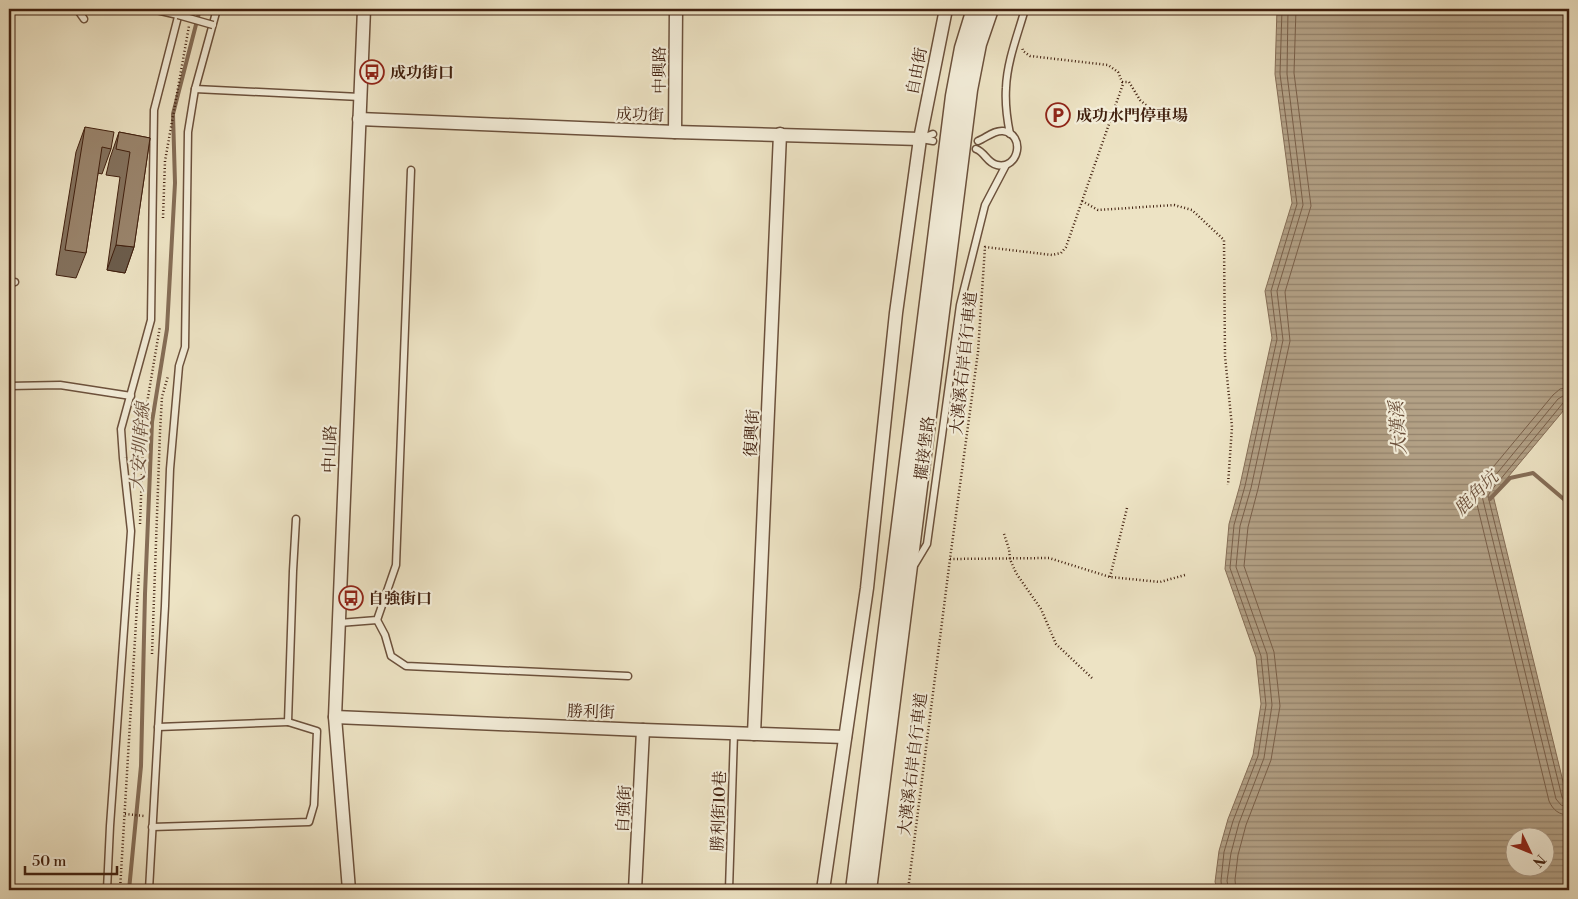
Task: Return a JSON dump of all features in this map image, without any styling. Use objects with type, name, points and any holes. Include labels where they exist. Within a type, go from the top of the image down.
[{"type":"street","name":"中山路","points":[[349,890],[335,717],[364,9]]},
{"type":"street","name":"中興路","points":[[675,132],[676,9]]},
{"type":"street","name":"自由街","points":[[823,890],[867,588],[896,313],[920,139],[946,9]]},
{"type":"street","name":"擺接堡路","points":[[854,890],[954,96],[963,48],[974,9]]},
{"type":"street","name":"擺接堡路","points":[[868,890],[969,90],[978,44],[990,9]]},
{"type":"street","name":"成功街","points":[[359,119],[675,132],[920,139]]},
{"type":"street","name":"復興街","points":[[754,734],[780,134]]},
{"type":"street","name":"勝利街","points":[[335,717],[845,737]]},
{"type":"street","name":"自強街","points":[[635,890],[643,730]]},
{"type":"lane","points":[[77,9],[84,19]]},
{"type":"lane","points":[[152,9],[179,12],[213,24]]},
{"type":"lane","points":[[149,890],[165,606],[170,469],[179,366],[184,347],[188,132],[195,89],[217,9]]},
{"type":"lane","points":[[1010,134],[1006,87],[1010,60],[1025,9]]},
{"type":"lane","points":[[107,890],[131,531],[121,429],[151,320],[154,110],[179,12]]},
{"type":"lane","points":[[195,89],[360,97]]},
{"type":"lane","points":[[907,576],[927,544],[960,305],[985,205],[1006,165],[1014,160],[1018,151],[1017,141],[1010,134],[1002,131],[994,132],[978,141]]},
{"type":"lane","name":"成功街","points":[[920,139],[933,138]]},
{"type":"lane","points":[[976,148],[982,151],[989,161],[997,165],[1006,165]]},
{"type":"lane","points":[[411,170],[396,565],[377,620],[385,635],[391,656],[406,666],[628,676]]},
{"type":"lane","points":[[9,386],[60,385],[130,396]]},
{"type":"lane","points":[[288,722],[296,519]]},
{"type":"lane","points":[[338,623],[377,620]]},
{"type":"lane","points":[[152,827],[309,822],[314,805],[316,731],[288,722],[158,727]]},
{"type":"lane","name":"勝利街10巷","points":[[729,890],[734,733]]},
{"type":"path","points":[[163,218],[165,161],[189,25]]},
{"type":"path","points":[[1021,43],[1024,51],[1030,56],[1108,65],[1118,72],[1122,82],[1129,82],[1140,100],[1156,114]]},
{"type":"path","name":"大漢溪右岸自行車道","points":[[908,890],[978,352],[985,247],[1052,255],[1061,253],[1066,247],[1123,84],[1122,82]]},
{"type":"path","points":[[1082,201],[1098,210],[1174,205],[1192,210],[1224,240],[1225,356],[1232,427],[1228,485]]},
{"type":"path","points":[[140,527],[144,421],[160,334],[160,324]]},
{"type":"path","points":[[1110,577],[1127,508]]},
{"type":"path","points":[[1004,534],[1010,559],[1016,573],[1041,609],[1056,644],[1092,678]]},
{"type":"path","points":[[950,559],[1049,558],[1110,577],[1160,582],[1185,575]]},
{"type":"path","points":[[120,890],[139,565]]},
{"type":"path","points":[[124,814],[144,816]]},
{"type":"water","name":"大漢溪","points":[[1277,9],[1569,9],[1569,404],[1493,495],[1569,806],[1569,890],[1218,890],[1215,882],[1219,851],[1228,819],[1253,755],[1261,704],[1256,657],[1225,569],[1229,524],[1240,485],[1272,338],[1265,291],[1292,203],[1275,74]]},
{"type":"building","points":[[85,127],[114,132],[111,149],[102,147],[86,253],[65,250]]},
{"type":"building","points":[[119,132],[150,138],[134,247],[116,245],[130,152],[116,149]]},
{"type":"waterway","name":"大安圳幹線","points":[[129,890],[141,766],[152,422],[167,329],[175,183],[173,114],[200,9]]},
{"type":"waterway","name":"鹿角坑","points":[[1490,499],[1510,478],[1533,473],[1566,501],[1569,508]]},
{"type":"place","name":"成功街口","points":[[372,72]]},
{"type":"place","name":"成功水門停車場","points":[[1058,115]]},
{"type":"place","name":"自強街口","points":[[351,598]]}]
